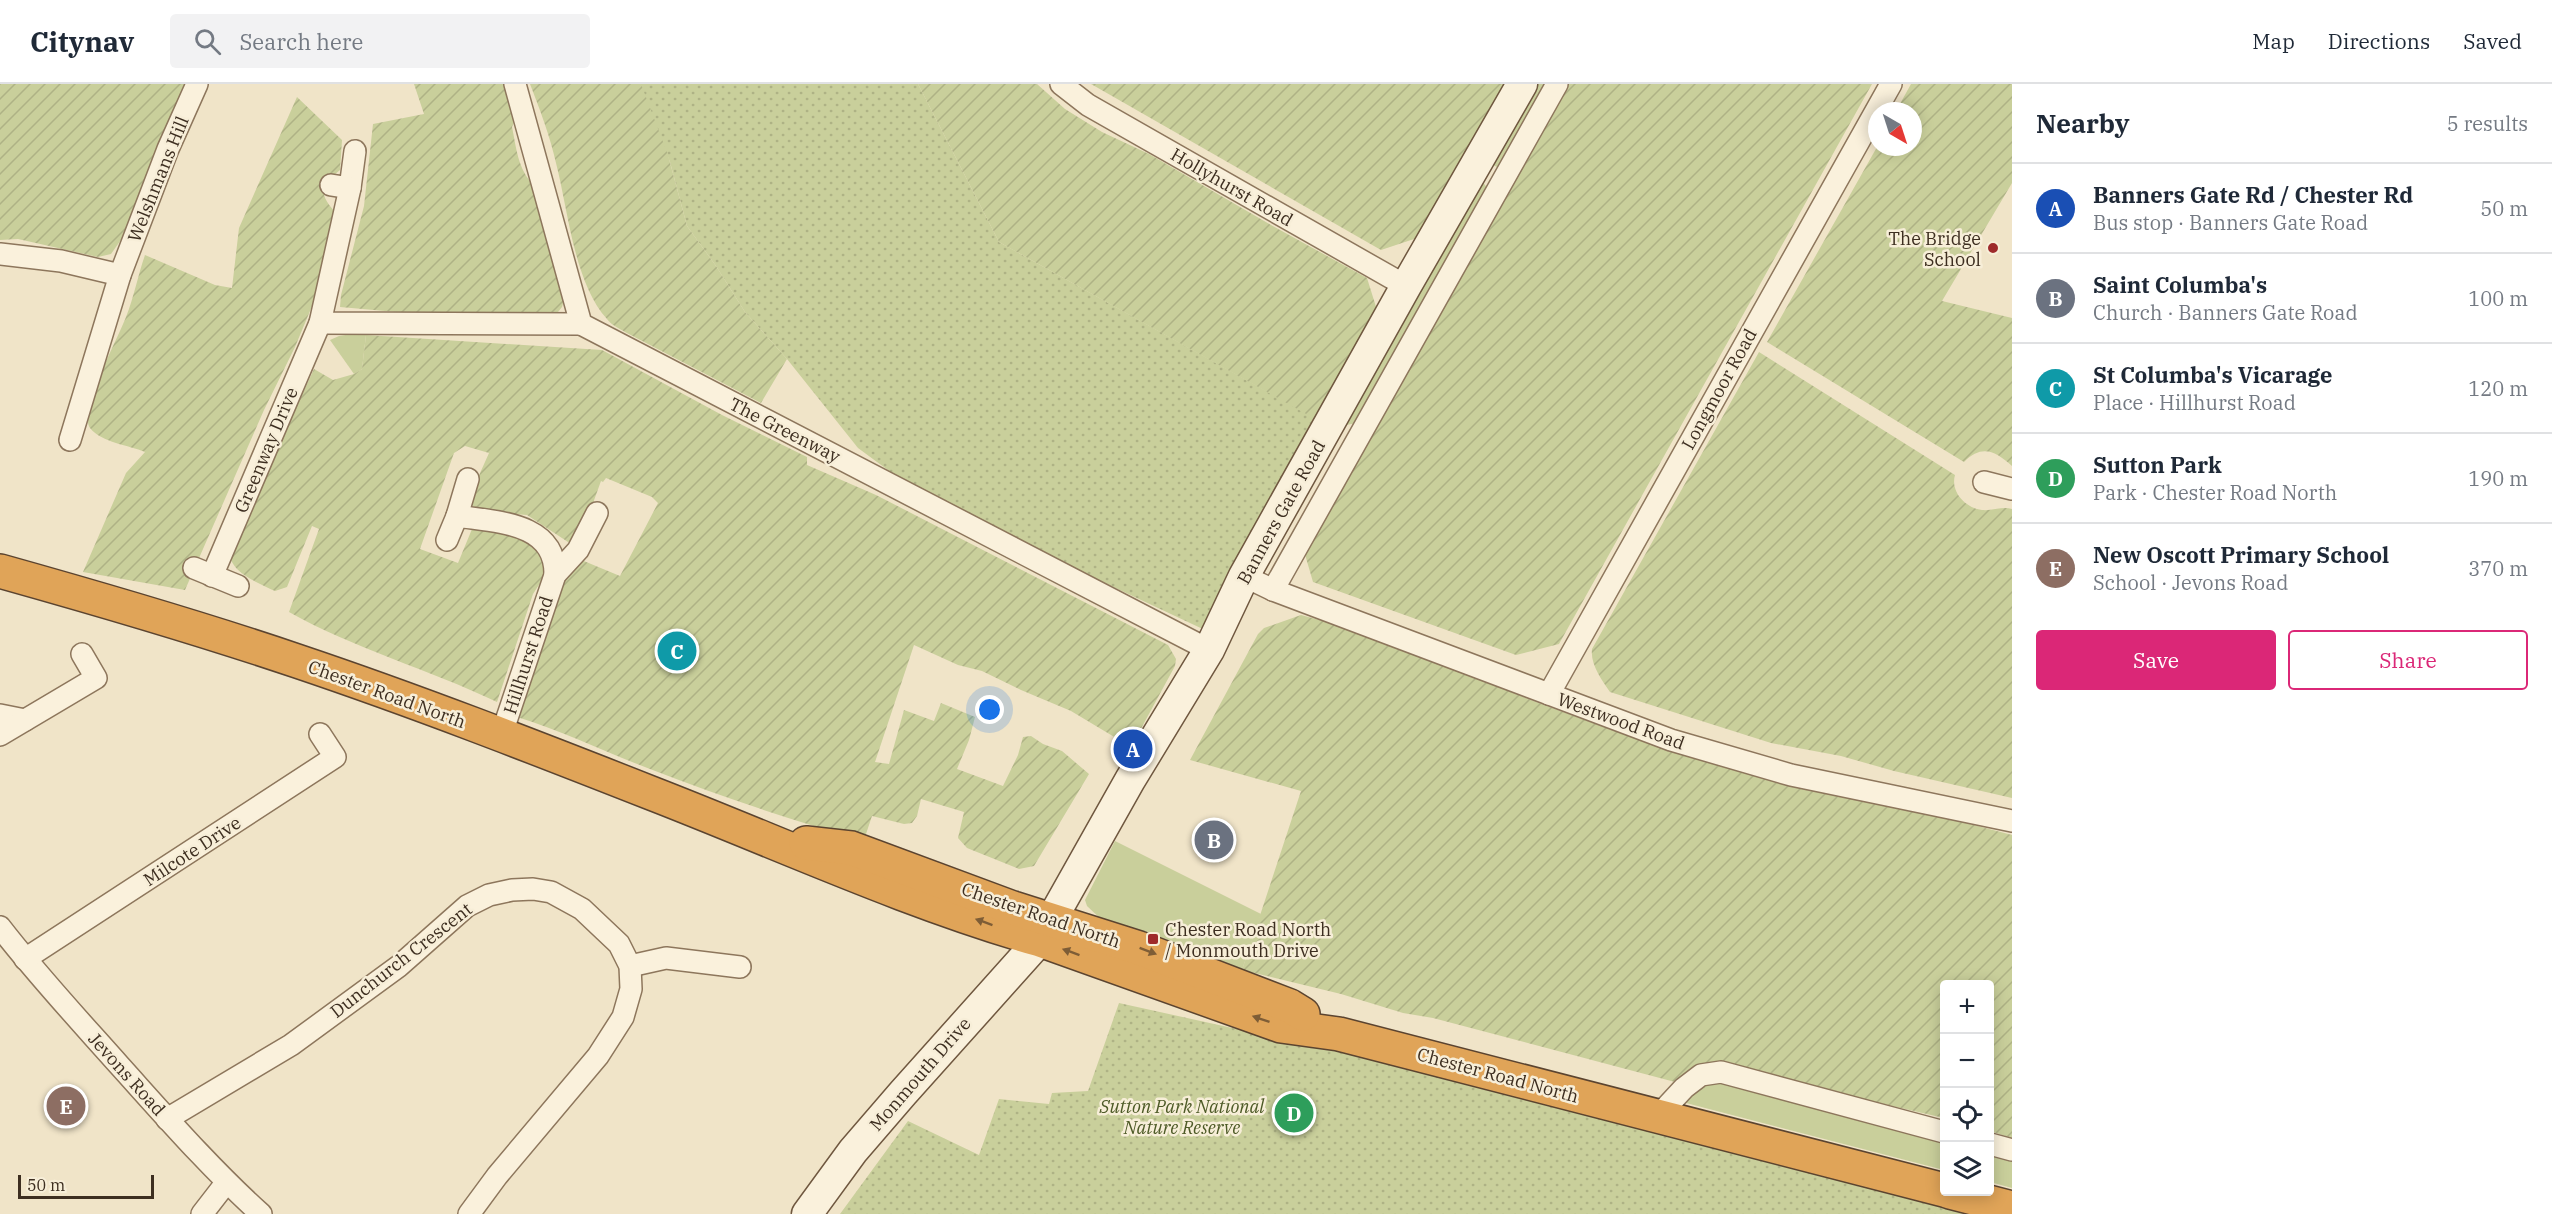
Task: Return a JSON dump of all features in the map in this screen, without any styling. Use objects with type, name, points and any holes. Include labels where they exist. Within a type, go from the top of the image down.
[{"type":"highway","name":"Chester Road North","points":[[0,571],[298,661],[768,838],[851,848],[1013,908],[1046,930],[1281,1026],[1339,1034],[1940,1189]]},
{"type":"highway","points":[[1968,1196],[2012,1208]]},
{"type":"street","name":"Welshmans Hill","points":[[70,440],[120,275],[168,149],[197,84]]},
{"type":"street","points":[[320,323],[581,324],[515,84]]},
{"type":"street","name":"Hollyhurst Road","points":[[1061,84],[1088,105],[1406,286]]},
{"type":"street","name":"Banners Gate Road","points":[[1046,930],[1130,780],[1209,650],[1244,576],[1522,84]]},
{"type":"street","name":"Banners Gate Road","points":[[1273,590],[1557,84]]},
{"type":"street","name":"Longmoor Road","points":[[1549,694],[1891,84]]},
{"type":"street","name":"Greenway Drive","points":[[238,586],[203,572],[320,323],[340,187],[354,151]]},
{"type":"street","points":[[0,254],[61,261],[120,275]]},
{"type":"street","name":"The Greenway","points":[[581,324],[1209,650]]},
{"type":"street","points":[[447,540],[468,479]]},
{"type":"street","points":[[1984,482],[2012,489]]},
{"type":"street","name":"Hillhurst Road","points":[[555,575],[578,550],[597,513]]},
{"type":"street","name":"Hillhurst Road","points":[[457,516],[521,527],[540,537],[551,550],[555,564],[555,575],[501,736]]},
{"type":"street","name":"Westwood Road","points":[[1244,576],[1273,590],[1671,740],[1791,775],[2012,821]]},
{"type":"street","points":[[0,735],[96,678],[82,654]]},
{"type":"street","points":[[0,714],[25,720]]},
{"type":"street","name":"Milcote Drive","points":[[25,959],[335,757],[320,734]]},
{"type":"street","name":"Dunchurch Crescent","points":[[167,1119],[291,1045],[399,966],[467,906],[489,895],[533,889],[551,892],[568,900],[582,909],[611,935],[619,944],[630,966]]},
{"type":"street","name":"Jevons Road","points":[[0,927],[25,959],[167,1119],[226,1183],[261,1214]]},
{"type":"street","name":"Monmouth Drive","points":[[807,1214],[853,1151],[1046,930]]},
{"type":"street","points":[[469,1214],[497,1176],[598,1056],[623,1017],[631,989],[630,966],[666,958],[740,967]]},
{"type":"street","points":[[1658,1116],[1684,1088],[1701,1075],[1721,1072],[1940,1131]]},
{"type":"street","points":[[1994,1145],[2012,1150]]},
{"type":"street","points":[[202,1214],[226,1183]]},
{"type":"green space","points":[[0,84],[188,84],[123,237],[111,254],[98,257],[18,239],[0,240]]},
{"type":"green space","points":[[414,84],[504,84],[515,120],[512,127],[518,157],[524,172],[533,184],[564,300],[562,307],[554,317],[419,314],[340,307],[341,295],[364,206],[373,124],[424,114]]},
{"type":"green space","points":[[530,84],[641,84],[668,155],[687,226],[745,312],[787,359],[761,403],[615,326],[596,304],[580,266],[554,153]]},
{"type":"green space","points":[[640,84],[918,84],[999,242],[1320,421],[1207,631],[930,501],[858,448],[787,359],[745,312],[687,226],[670,162]]},
{"type":"green space","points":[[918,84],[1037,84],[1065,109],[1102,132],[1149,154],[1367,278],[1377,310],[1317,420],[999,242]]},
{"type":"green space","points":[[1091,84],[1504,84],[1417,238],[1381,250]]},
{"type":"green space","points":[[1530,84],[1547,84],[1499,168],[1487,162]]},
{"type":"green space","points":[[1568,84],[1872,84],[1559,644],[1516,655],[1313,582],[1304,551],[1469,264]]},
{"type":"green space","points":[[1911,84],[2012,84],[2012,183],[1942,301],[2012,318],[2012,466],[1994,453],[1983,451],[1964,462],[1767,342],[1872,156],[1922,156],[1922,102],[1901,102]]},
{"type":"green space","points":[[297,97],[342,140],[340,170],[328,181],[324,191],[326,201],[336,213],[325,275],[295,347],[264,410],[185,590],[83,572],[126,473],[145,452],[101,437],[90,428],[88,419],[94,391],[126,317],[145,255],[215,285],[232,288],[239,228]]},
{"type":"green space","points":[[1482,181],[1488,189],[1357,423],[1346,425],[1341,417]]},
{"type":"green space","points":[[352,334],[366,335],[362,369],[354,374],[330,340]]},
{"type":"green space","points":[[366,335],[602,350],[722,415],[807,457],[807,465],[876,495],[1168,645],[1176,659],[1175,666],[1131,747],[1071,711],[982,671],[958,665],[914,645],[875,762],[889,764],[904,710],[934,721],[941,703],[975,717],[969,740],[957,769],[1003,786],[1018,755],[1023,737],[1031,736],[1043,744],[1062,751],[1089,774],[1034,866],[1019,869],[967,848],[958,838],[964,812],[921,799],[917,816],[912,823],[904,824],[872,816],[864,840],[729,798],[517,717],[557,590],[579,559],[620,576],[658,503],[652,497],[606,478],[603,482],[601,481],[580,539],[568,542],[527,515],[486,512],[469,504],[468,500],[489,453],[465,446],[454,453],[420,549],[458,563],[472,529],[476,527],[507,529],[547,554],[544,577],[533,594],[497,702],[340,637],[289,612],[319,529],[312,526],[287,587],[275,591],[239,571],[230,558],[230,550],[314,369],[333,380],[354,374],[362,369]]},
{"type":"green space","points":[[1759,352],[1955,475],[1957,493],[1965,503],[1982,510],[2012,509],[2012,798],[1894,771],[1841,756],[1771,743],[1610,692],[1600,677],[1593,660],[1592,649]]},
{"type":"green space","points":[[1301,615],[1353,629],[1536,702],[1656,746],[1730,766],[1780,783],[1951,819],[2012,835],[2012,1138],[1994,1132],[1994,980],[1940,980],[1940,1117],[1785,1081],[1732,1063],[1709,1064],[1690,1070],[1675,1082],[1242,970],[1301,791],[1190,760],[1258,634],[1264,628]]},
{"type":"green space","points":[[1115,841],[1261,914],[1242,970],[1103,921],[1087,906],[1085,900]]},
{"type":"green space","name":"Sutton Park National Nature Reserve","points":[[1119,1003],[1491,1085],[1973,1214],[840,1214],[908,1121],[979,1155],[999,1099],[1049,1104],[1052,1093],[1088,1091]]},
{"type":"green space","points":[[1714,1079],[1940,1138],[1940,1169],[1686,1103],[1687,1096]]},
{"type":"green space","points":[[1994,1152],[2012,1157],[2012,1188],[1994,1183]]},
{"type":"place","name":"The Bridge School","points":[[1993,248]]},
{"type":"place","name":"St Columba's Vicarage","points":[[677,651]]},
{"type":"place","name":"Banners Gate Rd / Chester Rd","points":[[1133,749]]},
{"type":"place","name":"Saint Columba's","points":[[1214,840]]},
{"type":"place","name":"Chester Road North / Monmouth Drive","points":[[1153,939]]},
{"type":"place","name":"New Oscott Primary School","points":[[66,1106]]},
{"type":"place","name":"Sutton Park","points":[[1294,1113]]}]
